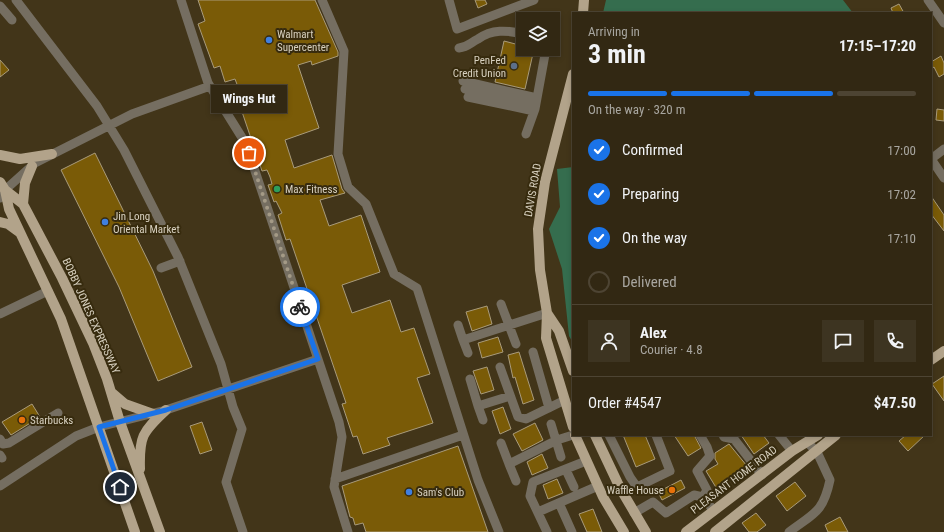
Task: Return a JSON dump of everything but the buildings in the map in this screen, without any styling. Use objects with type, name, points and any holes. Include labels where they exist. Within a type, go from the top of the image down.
[{"type":"main road","points":[[583,12],[584,0]]},
{"type":"main road","name":"DAVIS ROAD","points":[[572,78],[547,176],[538,229],[540,270],[547,313],[546,338],[572,423]]},
{"type":"main road","points":[[0,155],[20,159],[52,154]]},
{"type":"main road","points":[[23,204],[26,182],[32,166]]},
{"type":"main road","points":[[2,190],[9,209],[61,319],[135,532]]},
{"type":"main road","name":"BOBBY JONES EXPRESSWAY","points":[[2,190],[23,204],[62,278],[93,343],[160,532]]},
{"type":"main road","points":[[0,222],[8,224],[22,234]]},
{"type":"main road","name":"DAVIS ROAD","points":[[547,313],[559,331],[572,368]]},
{"type":"main road","points":[[932,359],[944,351]]},
{"type":"main road","points":[[111,392],[125,404],[153,414]]},
{"type":"main road","points":[[140,479],[139,447],[141,440],[150,425],[166,410]]},
{"type":"main road","points":[[574,436],[598,486],[624,532]]},
{"type":"main road","points":[[595,436],[618,484],[646,532]]},
{"type":"main road","name":"PLEASANT HOME ROAD","points":[[686,532],[792,452],[816,436]]},
{"type":"main road","points":[[716,532],[817,452],[835,436]]},
{"type":"street","points":[[16,0],[97,106],[109,125],[124,150],[180,261],[205,322],[229,389],[233,407],[242,428],[226,482],[243,532]]},
{"type":"street","points":[[181,0],[210,86],[246,144],[339,422],[342,437],[334,487],[348,532]]},
{"type":"street","points":[[322,0],[344,51],[338,154],[348,187],[366,204],[394,274],[417,288],[478,480],[499,532]]},
{"type":"street","points":[[449,0],[457,29],[534,0]]},
{"type":"street","points":[[928,0],[944,23]]},
{"type":"street","points":[[0,6],[12,20]]},
{"type":"street","points":[[459,48],[468,46],[477,39],[499,31],[516,33]]},
{"type":"street","points":[[526,134],[535,104],[545,56]]},
{"type":"street","points":[[2,190],[32,166],[109,125],[132,114],[210,86]]},
{"type":"street","points":[[535,104],[466,89],[535,104]]},
{"type":"street","points":[[932,158],[944,149]]},
{"type":"street","points":[[932,160],[944,178]]},
{"type":"street","points":[[161,268],[180,261]]},
{"type":"street","points":[[0,314],[48,291]]},
{"type":"street","points":[[501,304],[516,344]]},
{"type":"street","points":[[463,340],[547,313]]},
{"type":"street","points":[[458,325],[468,353]]},
{"type":"street","points":[[533,352],[550,408]]},
{"type":"street","points":[[0,486],[76,436],[99,427],[166,410],[318,359]]},
{"type":"street","points":[[500,367],[518,417],[526,419],[565,400]]},
{"type":"street","points":[[470,379],[483,420]]},
{"type":"street","points":[[478,406],[510,396]]},
{"type":"street","points":[[0,438],[3,444],[9,443],[58,413]]},
{"type":"street","points":[[551,424],[561,457]]},
{"type":"street","points":[[335,479],[464,435]]},
{"type":"street","points":[[509,464],[557,440],[572,436]]},
{"type":"street","points":[[610,436],[630,477],[637,487],[670,471],[656,436]]},
{"type":"street","points":[[701,436],[710,456],[697,471],[707,490],[703,497]]},
{"type":"street","points":[[724,436],[734,439],[762,475]]},
{"type":"street","points":[[780,436],[792,452]]},
{"type":"street","points":[[789,532],[798,529],[822,506],[828,492],[830,480],[817,452],[807,442]]},
{"type":"street","points":[[501,443],[516,481]]},
{"type":"street","points":[[547,532],[530,496],[533,482],[586,461]]},
{"type":"street","points":[[566,470],[574,487]]},
{"type":"street","points":[[618,484],[630,477]]},
{"type":"street","points":[[538,512],[598,486]]},
{"type":"street","points":[[634,513],[653,502],[666,513],[694,496],[703,497],[714,511]]},
{"type":"street","points":[[559,503],[572,532]]},
{"type":"green space","points":[[606,0],[843,0],[852,12],[603,12]]},
{"type":"green space","points":[[572,167],[572,341],[569,336],[562,269],[549,229],[560,207],[557,169]]},
{"type":"way so far","points":[[249,153],[300,307]]},
{"type":"place","name":"Walmart Supercenter","points":[[269,40]]},
{"type":"place","name":"PenFed Credit Union","points":[[514,66]]},
{"type":"place","name":"Wings Hut","points":[[249,153]]},
{"type":"place","name":"Max Fitness","points":[[277,189]]},
{"type":"place","name":"Jin Long Oriental Market","points":[[105,222]]},
{"type":"place","name":"Starbucks","points":[[22,420]]},
{"type":"place","name":"Waffle House","points":[[672,490]]},
{"type":"place","name":"Sam's Club","points":[[409,492]]},
{"type":"route","points":[[120,487],[99,427],[166,410],[218,391],[229,389],[318,359],[300,307]]}]
